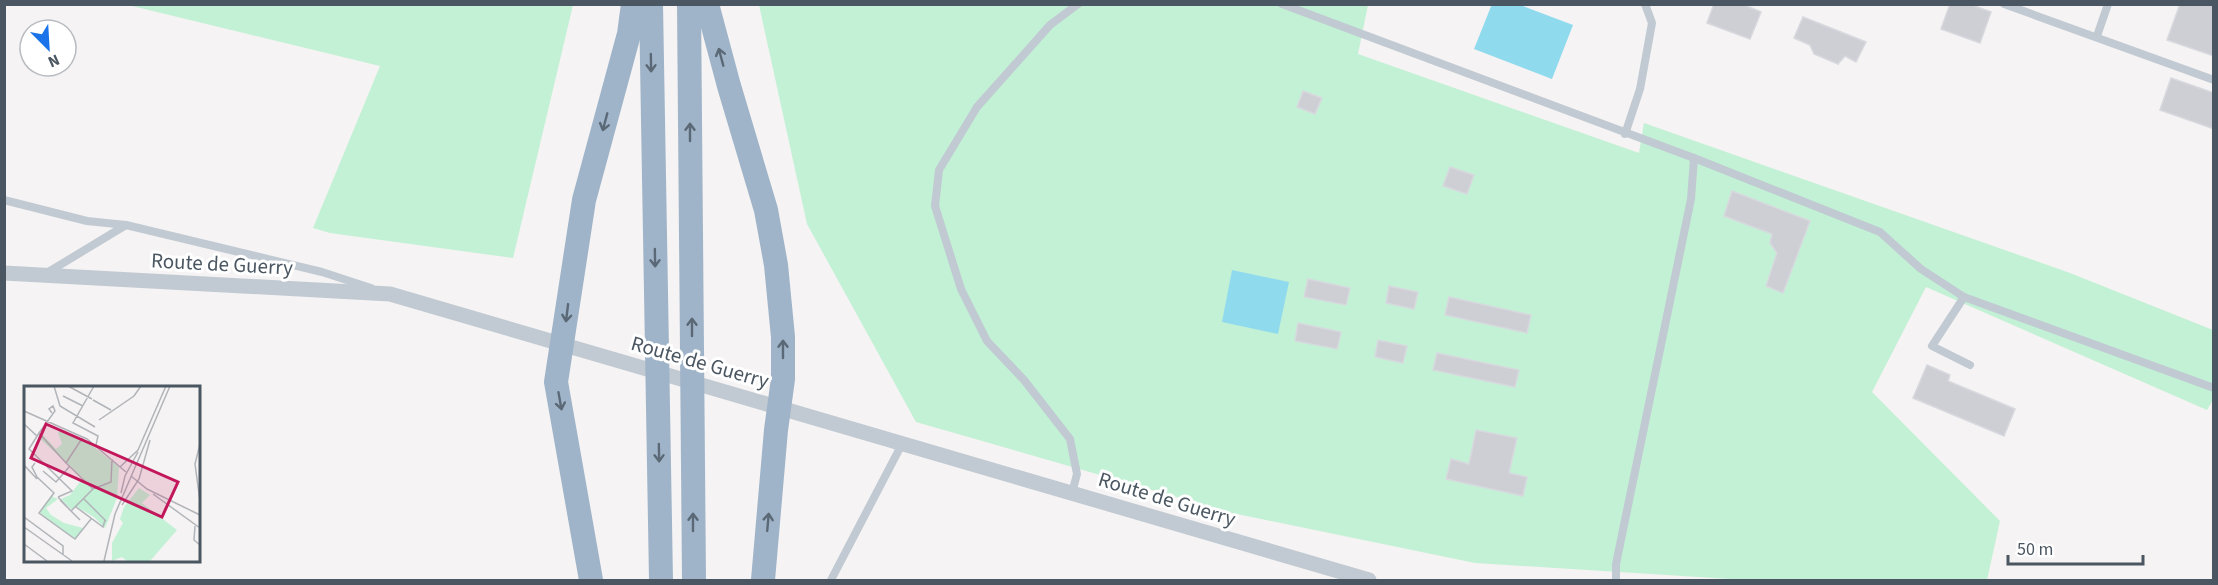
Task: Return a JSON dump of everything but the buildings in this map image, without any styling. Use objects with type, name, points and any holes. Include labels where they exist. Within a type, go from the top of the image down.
[{"type":"highway","points":[[591,580],[556,382],[584,200],[628,34],[633,4]]},
{"type":"highway","points":[[651,4],[661,580]]},
{"type":"highway","points":[[689,4],[694,580]]},
{"type":"highway","points":[[707,4],[766,210],[776,265],[783,337],[783,379],[763,580]]},
{"type":"street","name":"Route de Guerry","points":[[4,273],[390,294],[1369,580]]},
{"type":"lane","points":[[1072,493],[1077,474],[1070,439],[1024,380],[987,341],[961,289],[935,206],[939,170],[977,107],[1050,25],[1078,4]]},
{"type":"lane","points":[[1282,4],[1694,158],[1880,232],[1921,269],[1964,297],[2214,388]]},
{"type":"lane","points":[[1625,134],[1640,89],[1652,23],[1644,4]]},
{"type":"lane","points":[[2004,4],[2214,80]]},
{"type":"lane","points":[[2097,36],[2108,4]]},
{"type":"lane","points":[[1616,580],[1616,564],[1691,199],[1694,158]]},
{"type":"lane","points":[[4,200],[87,221],[126,225],[322,272],[390,294]]},
{"type":"lane","points":[[42,276],[126,225]]},
{"type":"lane","points":[[1964,297],[1932,346],[1970,364]]},
{"type":"lane","points":[[831,580],[903,443]]},
{"type":"green space","points":[[128,5],[573,5],[513,258],[330,233],[313,228],[380,66]]},
{"type":"green space","points":[[759,5],[1368,5],[1358,54],[1639,153],[1644,123],[2070,273],[2213,330],[2213,400],[2207,410],[1926,287],[1872,392],[2000,521],[1987,580],[1746,580],[1475,563],[1232,513],[916,422],[807,224]]},
{"type":"water","points":[[1492,4],[1520,5],[1573,25],[1552,79],[1474,49]]},
{"type":"water","points":[[1232,270],[1289,282],[1278,334],[1222,322]]}]
